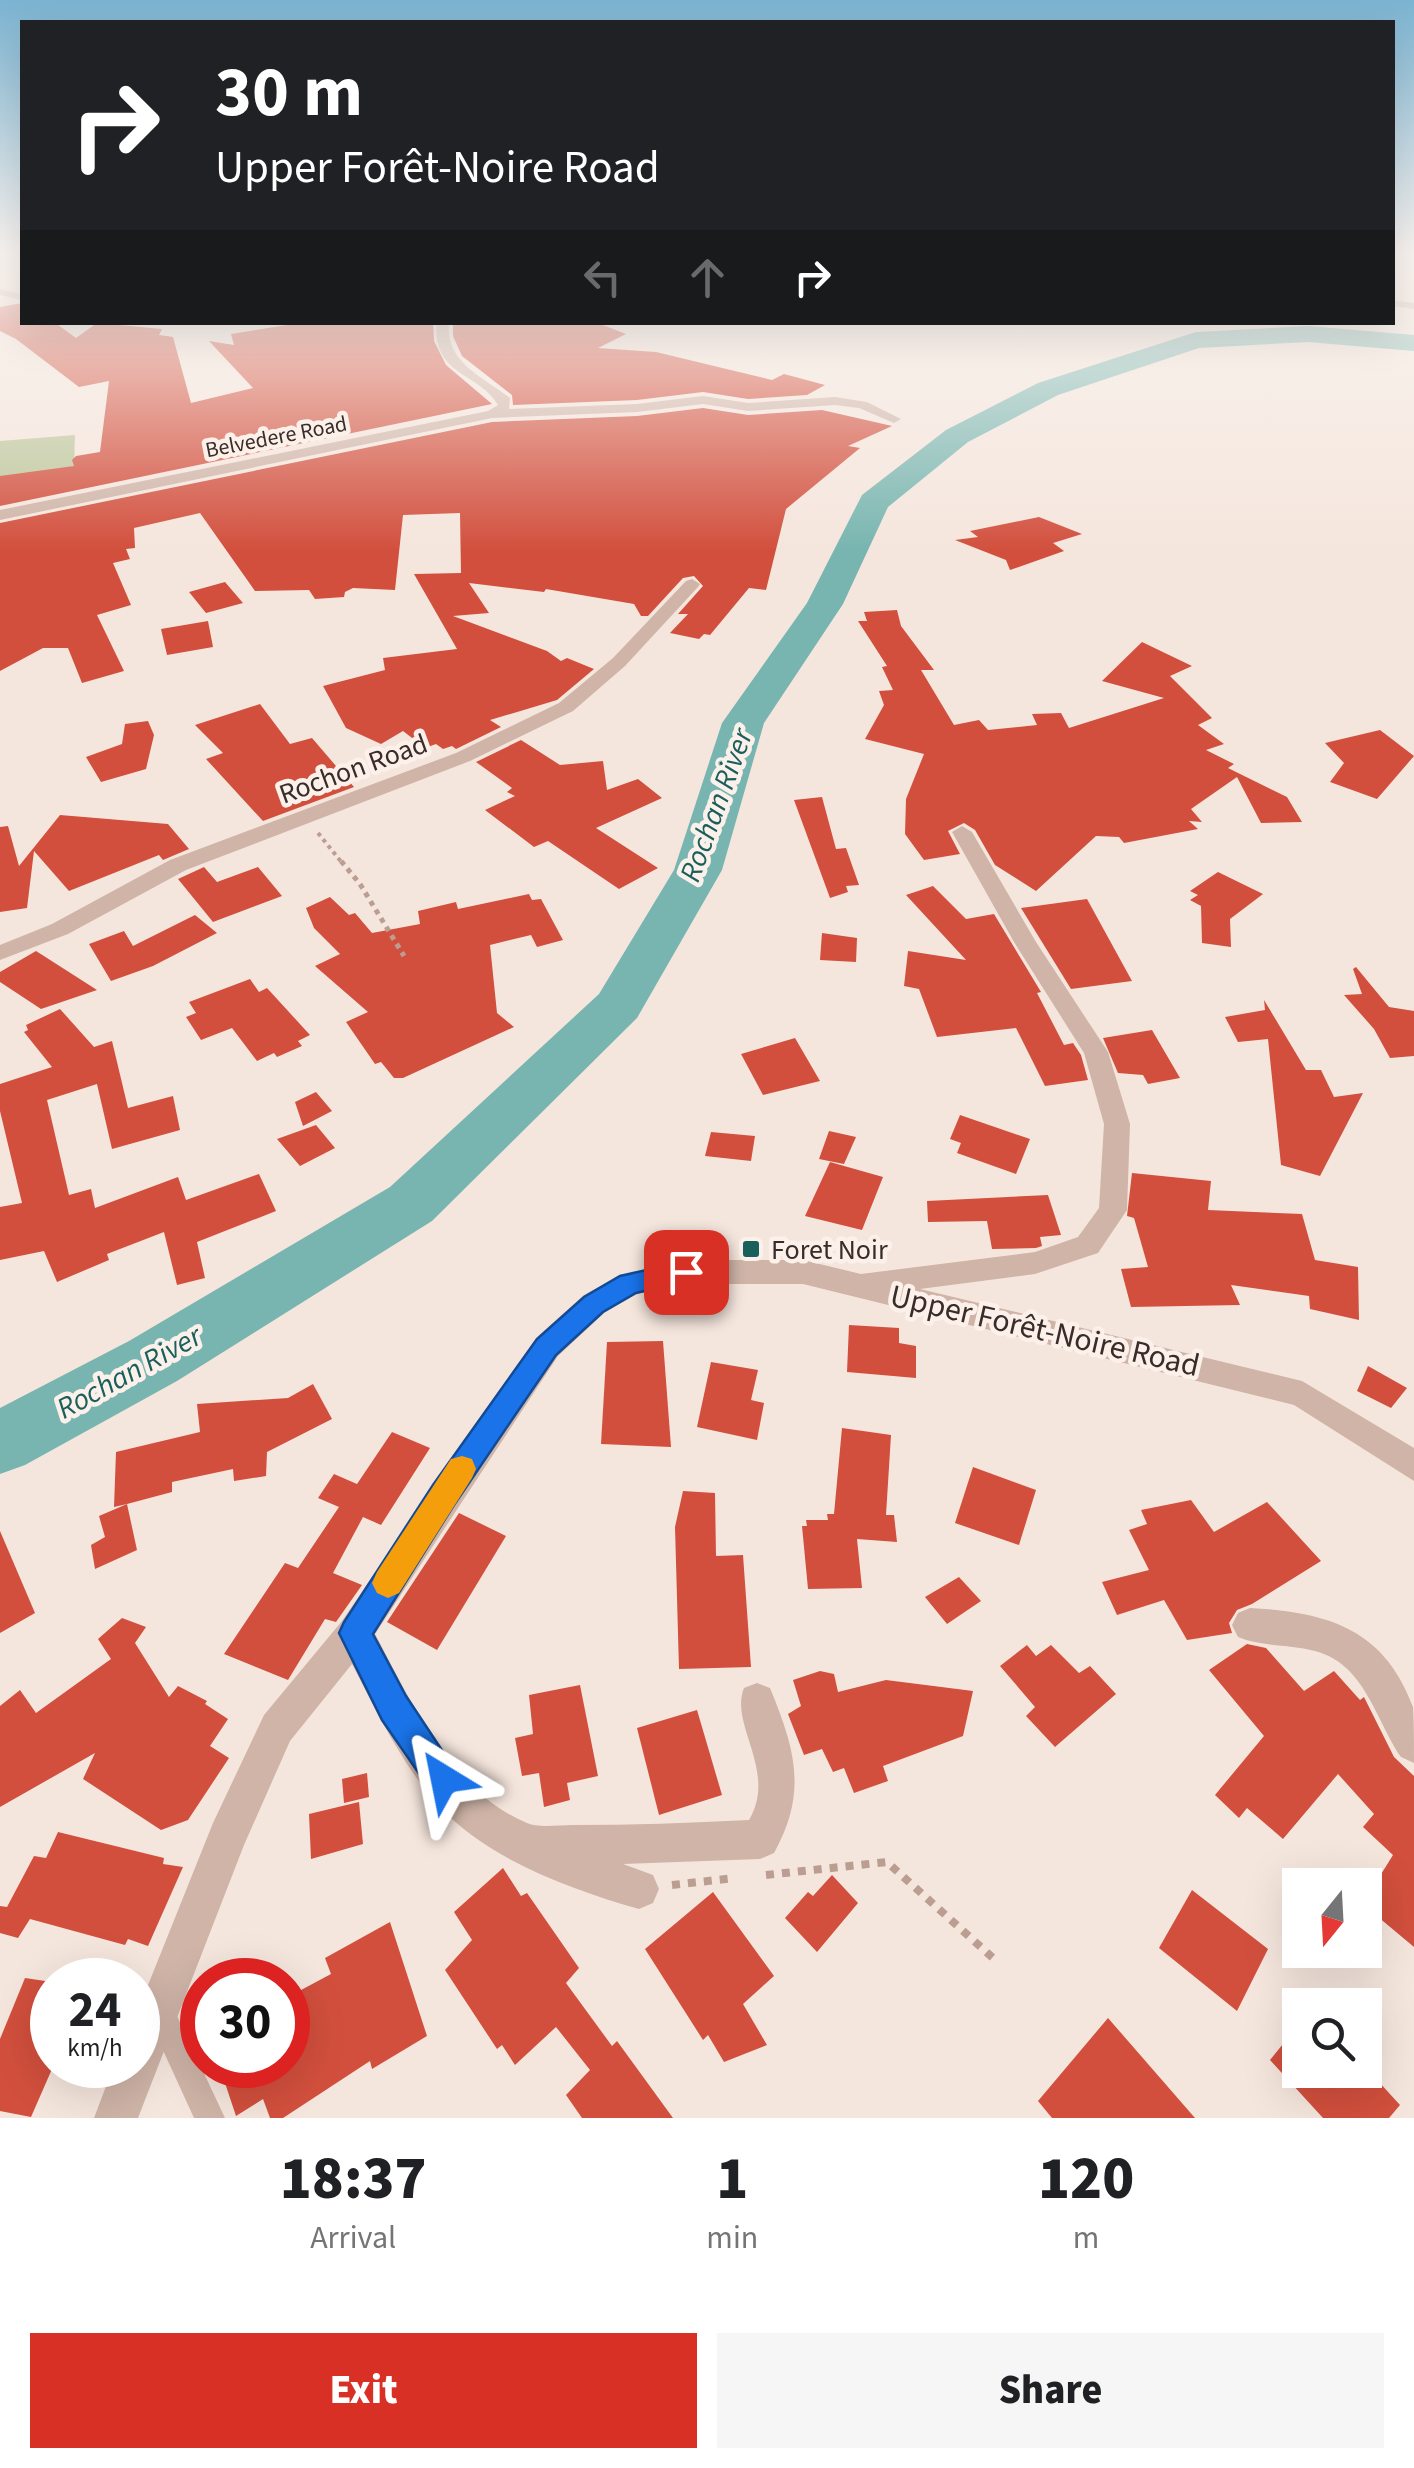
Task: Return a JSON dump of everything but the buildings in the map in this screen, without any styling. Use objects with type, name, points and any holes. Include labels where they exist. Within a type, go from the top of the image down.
[{"type":"street","points":[[444,353],[505,401],[504,407],[492,414]]},
{"type":"street","name":"Belvedere Road","points":[[0,515],[492,414],[638,408],[703,400],[748,407],[862,404],[894,419]]},
{"type":"street","name":"Rochon Road","points":[[0,953],[60,930],[178,865],[462,757],[566,706],[619,662],[692,584]]},
{"type":"street","points":[[856,1285],[1035,1263],[1088,1245],[1114,1210],[1117,1124],[1096,1052],[1025,942],[962,832]]},
{"type":"street","name":"Upper Forêt-Noire Road","points":[[160,2003],[277,1728],[355,1633],[444,1495],[547,1347],[594,1304],[629,1284],[686,1272],[803,1272],[1302,1394],[1414,1466]]},
{"type":"street","points":[[1250,1625],[1304,1630],[1353,1651],[1370,1664],[1401,1727],[1414,1744]]},
{"type":"street","points":[[355,1633],[394,1708],[457,1798],[570,1866],[639,1889]]},
{"type":"street","points":[[528,1844],[760,1839],[776,1816],[780,1780],[757,1701]]},
{"type":"street","name":"Upper Forêt-Noire Road","points":[[116,2118],[127,2088]]},
{"type":"lane","points":[[160,2012],[210,2118]]},
{"type":"path","points":[[303,815],[360,884],[404,956]]},
{"type":"path","points":[[639,1889],[887,1862],[994,1959]]},
{"type":"green space","points":[[75,435],[74,466],[0,483],[0,441]]},
{"type":"waterway","name":"Rochan River","points":[[0,1443],[153,1361],[411,1204],[618,1006],[698,870],[743,723],[825,604],[874,502],[957,436],[1048,389],[1157,353]]},
{"type":"slow traffic","points":[[388,1583],[462,1469]]},
{"type":"place","name":"Foret Noir","points":[[751,1249]]},
{"type":"route","points":[[444,1779],[394,1708],[355,1633],[444,1495],[547,1347],[594,1304],[629,1284],[686,1272]]}]
